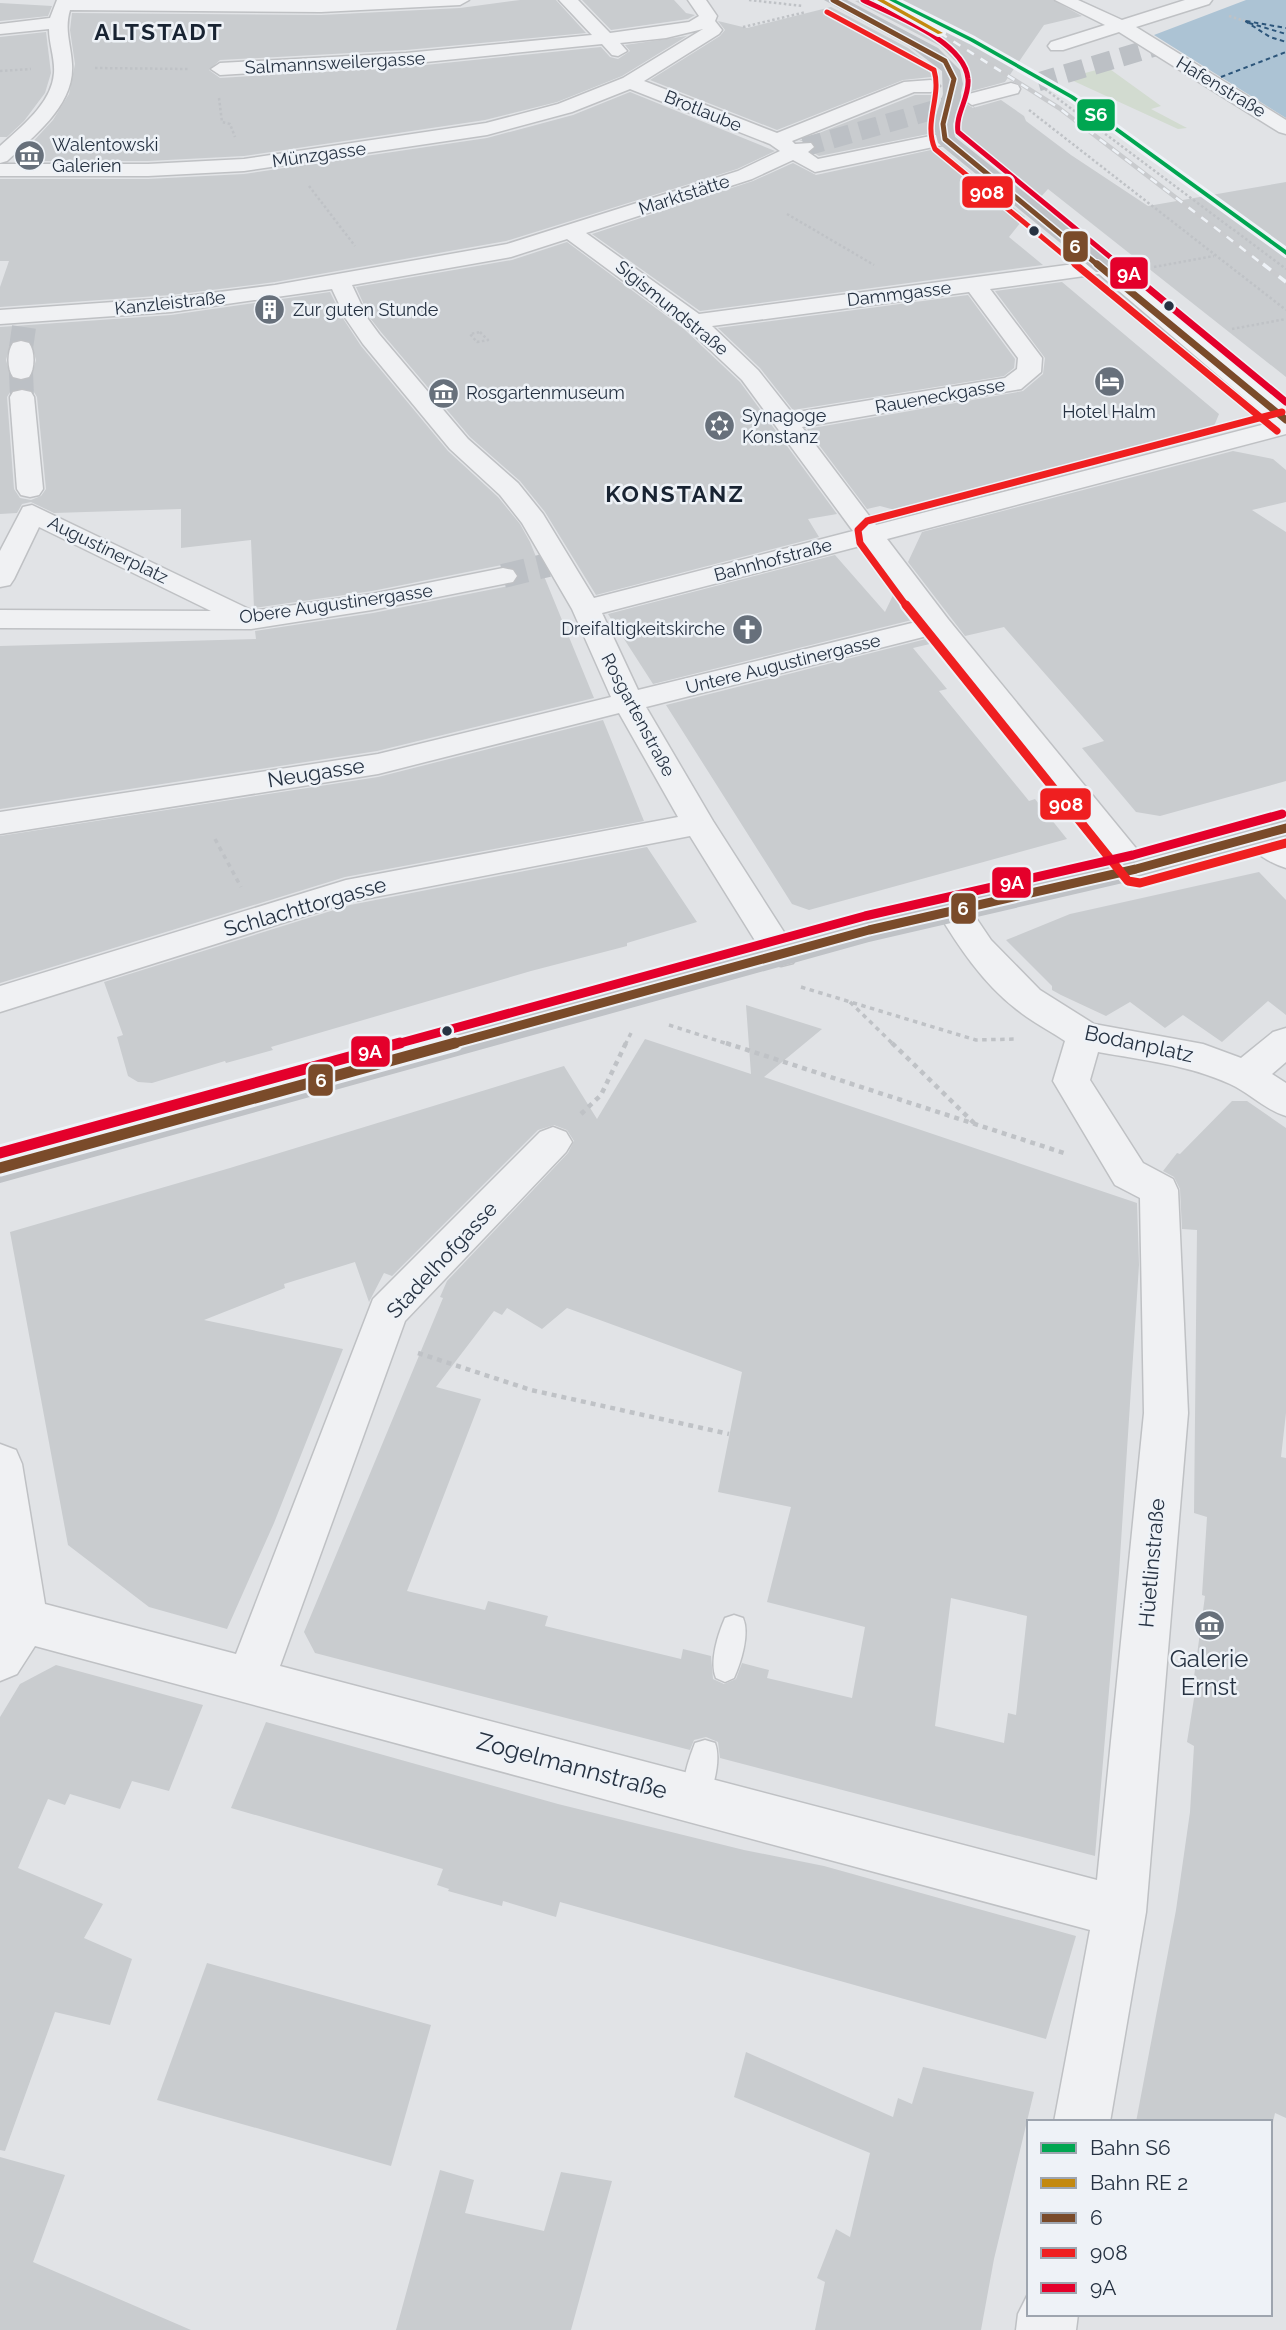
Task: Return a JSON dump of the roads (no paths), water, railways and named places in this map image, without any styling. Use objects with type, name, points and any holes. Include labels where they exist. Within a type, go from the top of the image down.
[{"type":"street","points":[[0,29],[61,9],[460,0]]},
{"type":"street","points":[[568,0],[606,39],[636,79]]},
{"type":"street","points":[[696,0],[708,16],[710,26]]},
{"type":"street","points":[[832,0],[931,51],[950,68],[954,79],[944,131]]},
{"type":"street","name":"Hafenstraße","points":[[1064,0],[1121,26],[1215,79],[1286,128]]},
{"type":"street","points":[[1057,46],[1203,0]]},
{"type":"street","points":[[0,157],[53,100],[62,84],[61,9]]},
{"type":"street","name":"Salmannsweilergasse","points":[[220,69],[388,61],[556,46],[710,26]]},
{"type":"street","name":"Münzgasse","points":[[0,170],[148,170],[286,160],[487,129],[565,108],[636,79],[710,26]]},
{"type":"street","name":"Brotlaube","points":[[636,79],[791,147]]},
{"type":"street","name":"Marktstätte","points":[[340,282],[511,250],[745,175],[791,147],[911,86],[931,86]]},
{"type":"street","points":[[972,99],[1011,89]]},
{"type":"street","points":[[791,147],[815,166],[944,131]]},
{"type":"street","points":[[944,131],[1286,420]]},
{"type":"street","name":"Sigismundstraße","points":[[570,231],[694,322],[750,375],[938,625],[1136,869]]},
{"type":"street","name":"Dammgasse","points":[[694,322],[1104,267]]},
{"type":"street","name":"Kanzleistraße","points":[[0,317],[24,330],[171,305],[340,282]]},
{"type":"street","name":"Rosgartenstraße","points":[[340,282],[357,319],[371,339],[459,444],[509,489],[534,520],[554,563],[586,609],[628,702],[698,824],[781,954]]},
{"type":"street","name":"Raueneckgasse","points":[[785,422],[1012,384],[1029,372],[1030,358],[975,284]]},
{"type":"street","points":[[24,330],[21,384],[30,489]]},
{"type":"street","name":"Bahnhofstraße","points":[[586,609],[1286,426]]},
{"type":"street","name":"Augustinerplatz","points":[[0,579],[32,513],[251,620]]},
{"type":"street","name":"Obere Augustinergasse","points":[[0,619],[251,620],[372,603],[503,576]]},
{"type":"street","name":"Untere Augustinergasse","points":[[628,702],[938,625]]},
{"type":"street","name":"Neugasse","points":[[0,823],[378,764],[628,702]]},
{"type":"street","name":"Schlachttorgasse","points":[[0,999],[345,891],[698,824]]},
{"type":"street","points":[[0,1168],[869,930],[1136,869],[1272,832],[1286,857]]},
{"type":"street","name":"Bodanplatz","points":[[954,911],[979,949],[1027,999],[1085,1036],[1203,1058],[1246,1075],[1286,1102]]},
{"type":"street","name":"Hüetlinstraße","points":[[1082,2120],[1120,1912],[1166,1413],[1144,1182],[1071,1080],[1085,1036]]},
{"type":"street","points":[[1246,1075],[1286,1041]]},
{"type":"street","name":"Stadelhofgasse","points":[[251,1679],[388,1311],[553,1142]]},
{"type":"street","points":[[0,1464],[12,1639]]},
{"type":"street","name":"Zogelmannstraße","points":[[12,1639],[251,1679],[700,1776],[1120,1912]]},
{"type":"lane","points":[[724,1669],[734,1627]]},
{"type":"water","points":[[1246,0],[1286,0],[1286,118],[1154,35]]},
{"type":"tunnel","points":[[1038,82],[1155,47]]},
{"type":"tunnel","points":[[804,147],[972,99]]},
{"type":"tunnel","points":[[21,348],[24,327]]},
{"type":"tunnel","points":[[21,372],[22,397]]},
{"type":"tunnel","points":[[503,576],[548,565]]},
{"type":"railway","points":[[940,33],[1059,108],[1265,266]]},
{"type":"railway","points":[[1263,264],[1286,282]]},
{"type":"rail line","name":"S6","points":[[892,0],[972,40],[1072,97],[1286,253]]},
{"type":"place","name":"Walentowski Galerien","points":[[29,155]]},
{"type":"place","name":"Zur guten Stunde","points":[[270,310]]},
{"type":"place","name":"Hotel Halm","points":[[1109,381]]},
{"type":"place","name":"Rosgartenmuseum","points":[[443,393]]},
{"type":"place","name":"Synagoge Konstanz","points":[[719,426]]},
{"type":"place","name":"Dreifaltigkeitskirche","points":[[748,629]]},
{"type":"place","name":"Galerie Ernst","points":[[1209,1625]]},
{"type":"district","name":"ALTSTADT","points":[[159,32]]},
{"type":"district","name":"KONSTANZ","points":[[675,494]]}]
